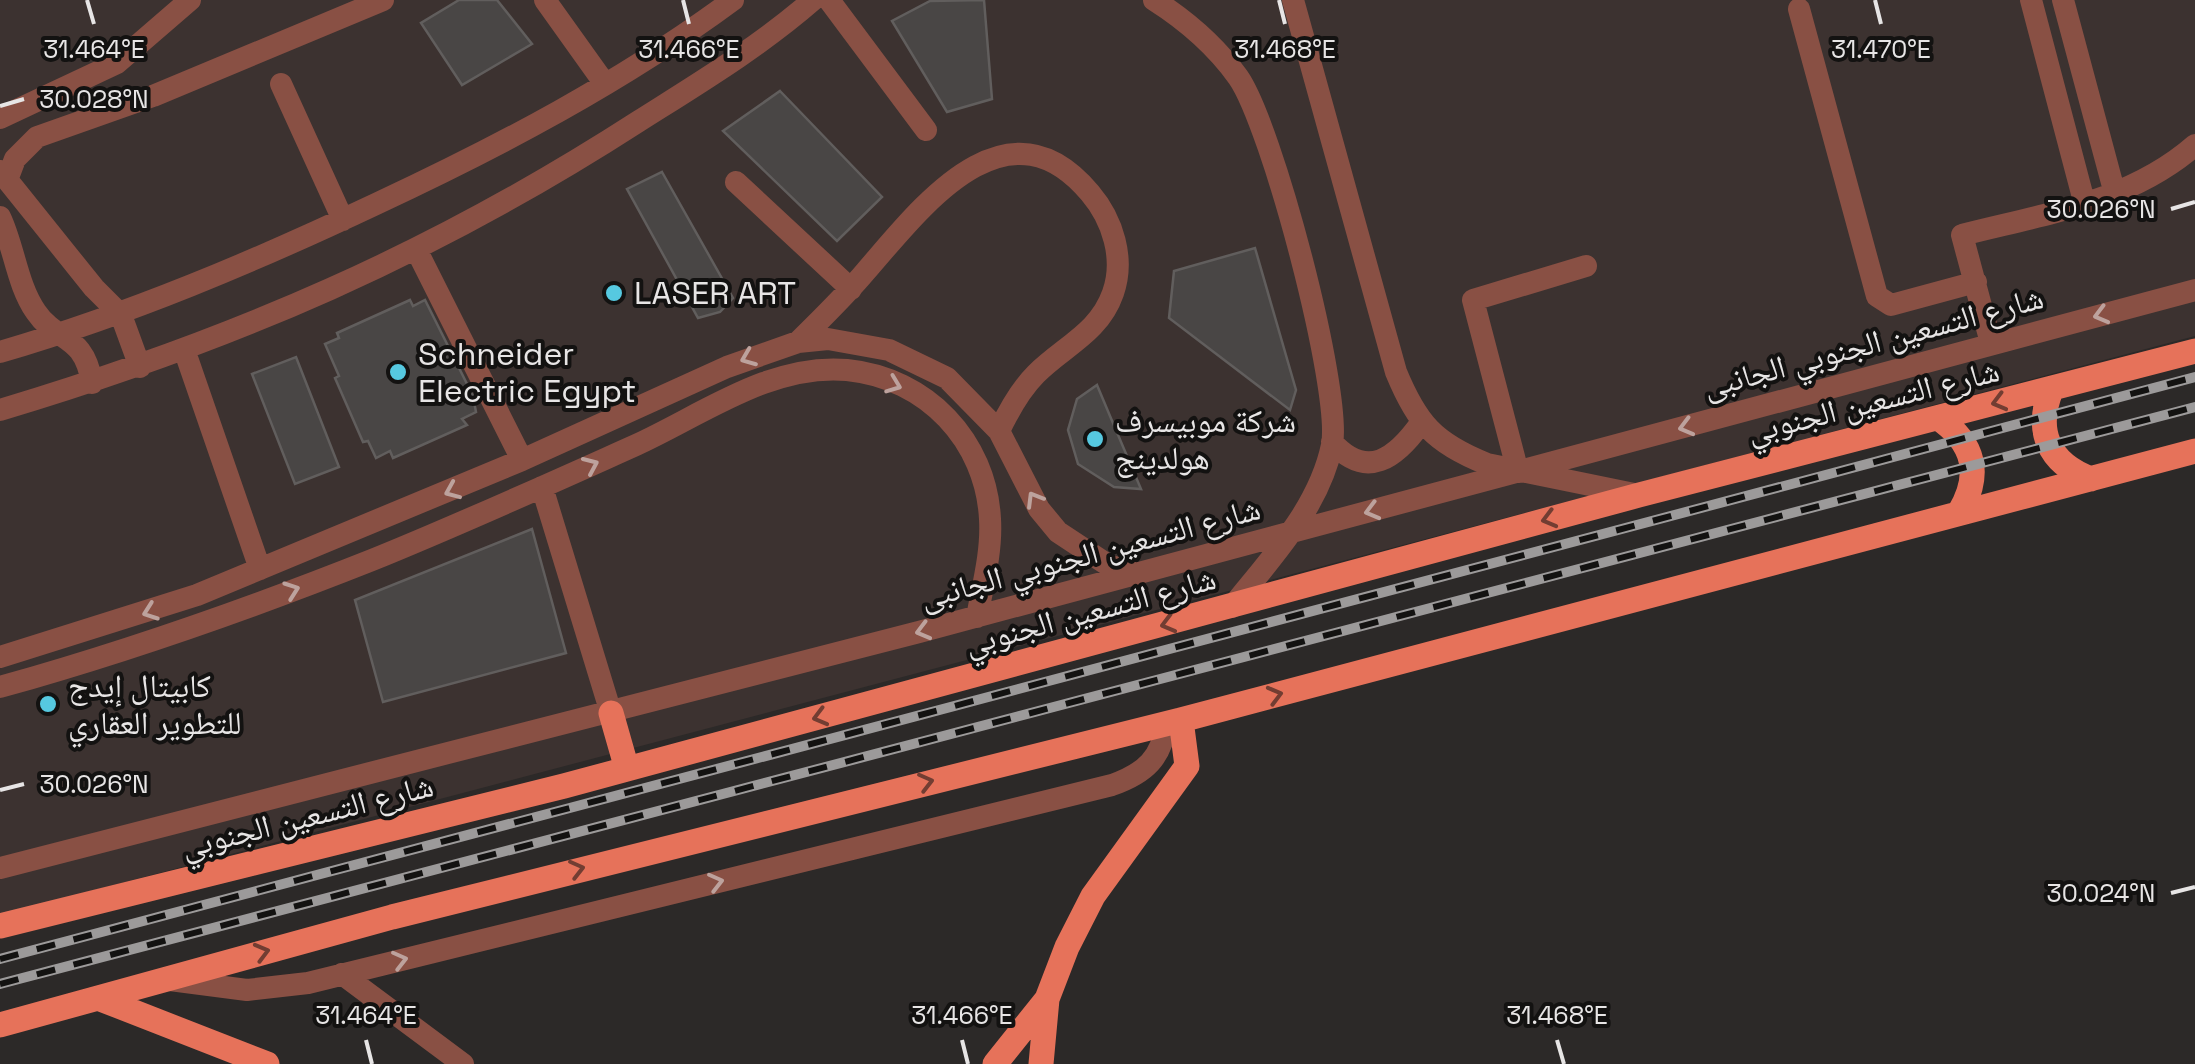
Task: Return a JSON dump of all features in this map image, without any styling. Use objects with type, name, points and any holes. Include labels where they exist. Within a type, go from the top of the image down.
[{"type":"main road","name":"شارع التسعين الجنوبي","points":[[0,926],[627,769],[1638,494],[2195,352]]},
{"type":"main road","points":[[2052,388],[2043,410],[2043,433],[2061,463],[2091,479]]},
{"type":"main road","points":[[1938,418],[1957,431],[1970,450],[1975,472],[1971,494],[1959,514]]},
{"type":"main road","points":[[0,1025],[663,847],[1174,721],[2195,451]]},
{"type":"main road","points":[[611,713],[627,769]]},
{"type":"main road","points":[[1000,1059],[1047,998],[1093,896],[1184,773],[1188,752],[1174,721]]},
{"type":"main road","points":[[98,998],[267,1064]]},
{"type":"main road","points":[[1041,1064],[1047,998]]},
{"type":"main road","points":[[1000,1059],[1016,1052],[1030,1064]]},
{"type":"street","points":[[0,118],[55,96],[117,63],[190,0]]},
{"type":"street","points":[[140,367],[121,314],[82,274],[3,176],[37,137],[153,96],[383,0]]},
{"type":"street","points":[[545,0],[606,84]]},
{"type":"street","points":[[0,352],[121,314],[343,220],[456,166],[606,84],[733,0]]},
{"type":"street","points":[[0,410],[185,352],[417,252],[530,192],[770,38],[813,0]]},
{"type":"street","points":[[830,0],[926,130]]},
{"type":"street","points":[[1154,0],[1189,22],[1240,79],[1273,157],[1331,394],[1332,442],[1318,483],[1291,533],[1232,607]]},
{"type":"street","points":[[1293,0],[1396,372],[1420,423],[1463,454],[1518,472],[1638,494]]},
{"type":"street","points":[[2031,0],[2084,204]]},
{"type":"street","points":[[2063,0],[2115,194]]},
{"type":"street","points":[[1799,9],[1877,296],[1892,304],[1976,282]]},
{"type":"street","points":[[280,84],[343,220]]},
{"type":"street","points":[[1992,343],[1962,234],[2115,194],[2151,178],[2195,144]]},
{"type":"street","points":[[798,342],[851,289],[933,194],[972,166],[1024,157],[1053,164],[1078,181],[1099,205],[1112,232],[1118,263],[1112,296],[1094,327],[1026,384],[999,431]]},
{"type":"street","points":[[736,182],[851,289]]},
{"type":"street","points":[[0,216],[34,309],[82,352],[92,383]]},
{"type":"street","points":[[417,252],[522,460]]},
{"type":"street","points":[[1518,472],[1473,300],[1586,266]]},
{"type":"street","name":"شارع التسعين الجنوبي الجانبى","points":[[0,868],[977,617],[2195,290]]},
{"type":"street","points":[[0,658],[260,570],[522,460],[728,366],[798,342],[828,339],[858,343],[919,361],[947,378],[999,431],[1038,509],[1058,532],[1082,551],[1138,574]]},
{"type":"street","points":[[185,352],[260,570]]},
{"type":"street","points":[[0,687],[206,622],[373,559],[642,442],[765,382],[806,371],[849,370],[924,397],[952,421],[974,451],[987,486],[991,524],[977,617]]},
{"type":"street","points":[[626,412],[642,442]]},
{"type":"street","points":[[1332,442],[1344,455],[1361,462],[1380,462],[1396,454],[1420,423]]},
{"type":"street","points":[[542,487],[611,713]]},
{"type":"street","points":[[197,594],[206,622]]},
{"type":"street","points":[[166,980],[262,989],[342,974],[1112,785],[1152,764],[1174,721]]},
{"type":"street","points":[[342,974],[462,1064]]},
{"type":"shaded area","points":[[0,0],[2195,0],[2195,336],[0,915]]},
{"type":"building","points":[[459,0],[497,0],[532,44],[462,85],[421,23]]},
{"type":"building","points":[[984,0],[992,99],[947,112],[892,21],[930,1]]},
{"type":"building","points":[[780,91],[882,197],[837,241],[723,131]]},
{"type":"building","points":[[662,172],[733,298],[720,312],[698,318],[627,189]]},
{"type":"building","points":[[1255,248],[1296,390],[1290,410],[1169,318],[1174,271]]},
{"type":"building","points":[[410,300],[413,306],[425,300],[473,396],[476,412],[462,419],[467,425],[393,458],[390,451],[376,458],[368,441],[363,442],[325,344],[339,338],[337,333]]},
{"type":"building","points":[[296,357],[339,467],[295,484],[252,374]]},
{"type":"building","name":"شركة موبيسرف هولدينج","points":[[1097,385],[1141,489],[1114,487],[1078,464],[1068,430],[1077,399]]},
{"type":"building","points":[[532,529],[566,653],[383,702],[355,600]]},
{"type":"railway","points":[[0,959],[2195,377]]},
{"type":"railway","points":[[0,984],[2195,407]]},
{"type":"place","name":"LASER ART","points":[[614,293]]},
{"type":"place","name":"Schneider Electric Egypt","points":[[398,372]]},
{"type":"place","name":"شركة موبيسرف هولدينج","points":[[1095,439]]},
{"type":"place","name":"كابيتال إيدج للتطوير العقاري","points":[[48,704]]}]
